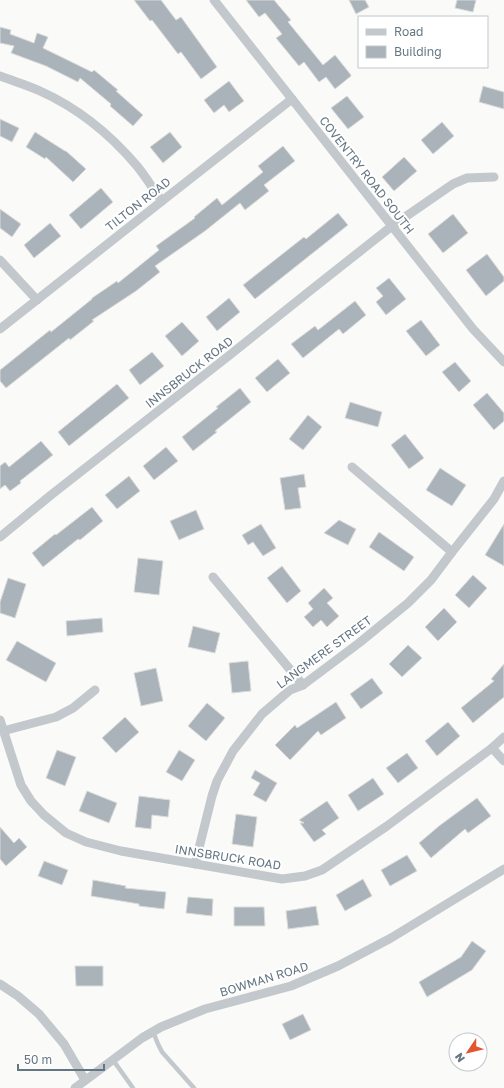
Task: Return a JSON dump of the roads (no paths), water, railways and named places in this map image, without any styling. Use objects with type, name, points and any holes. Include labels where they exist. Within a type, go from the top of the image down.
[{"type":"street","name":"COVENTRY ROAD SOUTH","points":[[214,0],[473,329],[504,362]]},
{"type":"street","points":[[0,76],[40,91],[76,111],[91,122],[117,144],[138,167],[162,201]]},
{"type":"street","name":"TILTON ROAD","points":[[0,329],[292,99]]},
{"type":"street","name":"INNSBRUCK ROAD","points":[[0,537],[57,490],[392,226],[453,184],[467,178],[494,177]]},
{"type":"street","points":[[0,260],[37,300]]},
{"type":"street","points":[[352,467],[452,552]]},
{"type":"street","name":"LANGMERE STREET","points":[[195,864],[217,781],[233,751],[262,714],[290,690],[304,685],[360,643],[408,603],[431,580],[494,499],[504,481]]},
{"type":"street","points":[[213,577],[304,685]]},
{"type":"street","points":[[3,732],[56,717],[73,708],[94,690]]},
{"type":"street","name":"INNSBRUCK ROAD","points":[[0,720],[21,785],[31,801],[44,815],[66,833],[86,842],[121,851],[282,879],[305,876],[322,870],[388,826],[492,748],[504,737]]},
{"type":"street","points":[[492,748],[504,761]]},
{"type":"street","name":"BOWMAN ROAD","points":[[75,1088],[142,1038],[161,1027],[205,1009],[291,986],[338,966],[391,938],[504,869]]},
{"type":"street","points":[[0,984],[18,996],[39,1014],[64,1044],[85,1080]]},
{"type":"lane","points":[[152,1032],[162,1052],[194,1088]]},
{"type":"lane","points":[[113,1060],[133,1088]]}]
